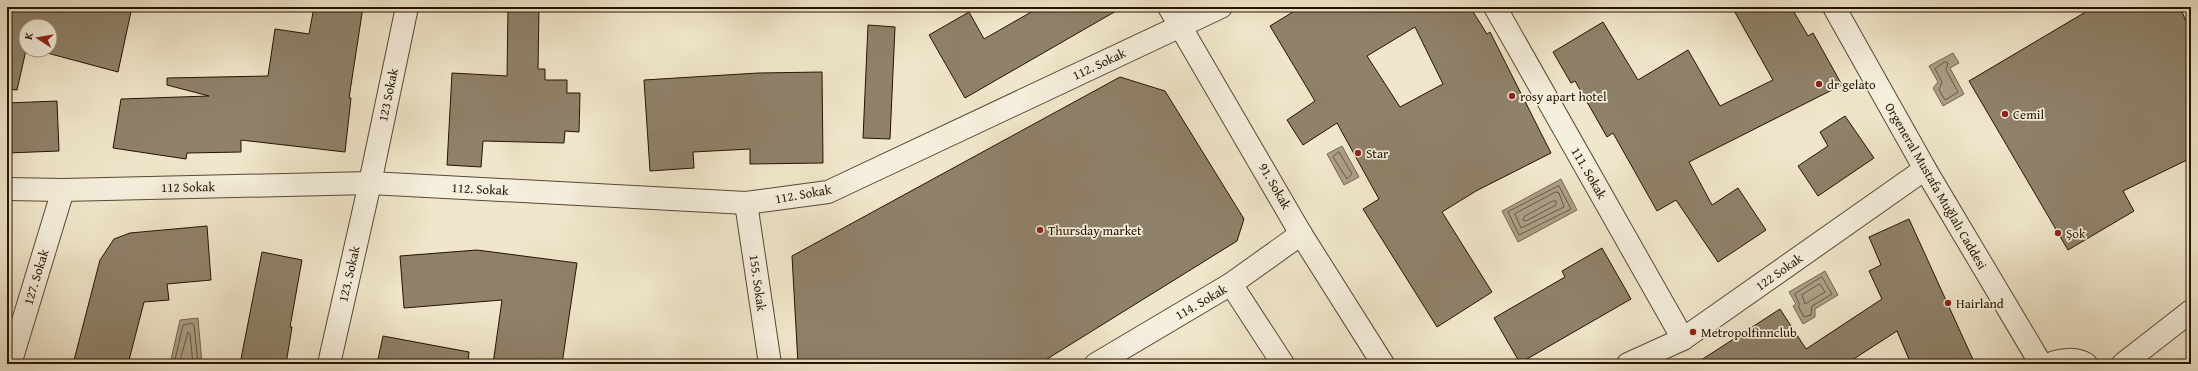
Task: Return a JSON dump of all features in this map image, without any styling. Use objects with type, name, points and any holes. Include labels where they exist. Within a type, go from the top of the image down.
[{"type":"street","name":"123 Sokak","points":[[370,183],[407,7]]},
{"type":"street","name":"91. Sokak","points":[[1169,7],[1301,234],[1383,364]]},
{"type":"street","name":"112. Sokak","points":[[370,183],[746,202],[828,192],[1221,7]]},
{"type":"street","name":"111. Sokak","points":[[1495,7],[1683,339]]},
{"type":"street","name":"Orgeneral Mustafa Muğlalı Caddesi","points":[[1834,7],[1924,170],[2041,364]]},
{"type":"street","name":"122 Sokak","points":[[1628,364],[1683,339],[1924,170]]},
{"type":"street","name":"112 Sokak","points":[[7,189],[63,190],[370,183]]},
{"type":"street","name":"123. Sokak","points":[[329,364],[370,183]]},
{"type":"street","name":"127. Sokak","points":[[10,364],[63,190]]},
{"type":"street","name":"155. Sokak","points":[[746,202],[770,364]]},
{"type":"street","name":"114. Sokak","points":[[1096,364],[1232,284],[1301,234]]},
{"type":"street","points":[[1232,284],[1284,364]]},
{"type":"street","points":[[2123,364],[2191,311]]},
{"type":"street","points":[[2050,364],[2069,360],[2086,364]]},
{"type":"water","points":[[1953,53],[1959,63],[1950,68],[1964,94],[1943,106],[1933,88],[1938,82],[1929,66]]},
{"type":"water","points":[[1342,146],[1359,177],[1344,185],[1327,154]]},
{"type":"water","points":[[1561,179],[1577,210],[1518,242],[1502,211]]},
{"type":"water","points":[[1825,271],[1838,295],[1815,309],[1815,317],[1803,324],[1793,306],[1796,304],[1789,292]]},
{"type":"water","points":[[198,318],[202,364],[170,364],[180,320]]},
{"type":"building","points":[[7,7],[132,7],[118,72],[58,56],[58,18],[18,18],[18,58],[24,58],[17,90],[7,89]]},
{"type":"building","points":[[314,7],[363,7],[349,98],[351,98],[345,152],[241,140],[241,152],[187,153],[186,159],[113,148],[121,99],[209,96],[167,85],[167,78],[268,76],[275,29],[309,34]]},
{"type":"building","points":[[508,7],[539,7],[538,69],[545,69],[545,80],[567,80],[567,93],[580,93],[579,132],[565,131],[564,143],[483,141],[481,167],[447,165],[452,73],[507,76]]},
{"type":"building","points":[[1040,7],[1123,7],[965,98],[929,35],[969,12],[984,39]]},
{"type":"building","points":[[1301,7],[1470,7],[1487,34],[1490,32],[1551,153],[1476,191],[1442,212],[1492,292],[1437,327],[1363,209],[1379,199],[1337,123],[1303,145],[1287,120],[1315,101],[1270,26]],"holes":[[[1415,27],[1443,84],[1400,107],[1367,56]]]},
{"type":"building","points":[[1732,7],[1791,7],[1808,36],[1813,33],[1842,85],[1689,162],[1712,205],[1738,188],[1766,230],[1718,262],[1676,200],[1657,211],[1613,133],[1607,137],[1575,81],[1571,83],[1553,52],[1603,22],[1638,80],[1688,50],[1720,106],[1773,80]]},
{"type":"building","points":[[2094,7],[2180,7],[2191,33],[2191,158],[2123,191],[2134,211],[2068,250],[1969,81]]},
{"type":"building","points":[[868,25],[895,27],[890,139],[863,138]]},
{"type":"building","points":[[822,72],[823,163],[750,164],[750,149],[693,152],[694,168],[650,171],[644,80],[758,73]]},
{"type":"building","name":"Thursday market","points":[[1120,77],[1165,91],[1244,219],[1237,241],[1039,364],[798,364],[792,256]]},
{"type":"building","points":[[57,101],[59,151],[7,153],[7,103]]},
{"type":"building","points":[[1845,116],[1874,158],[1818,196],[1798,166],[1828,146],[1820,132]]},
{"type":"building","points":[[1909,219],[1975,364],[1911,364],[1897,331],[1846,364],[1695,364],[1780,309],[1806,349],[1882,299],[1869,271],[1881,265],[1869,237]]},
{"type":"building","points":[[207,226],[211,280],[167,284],[169,300],[144,302],[128,364],[73,364],[100,260],[114,239],[130,233]]},
{"type":"building","points":[[1602,248],[1631,299],[1520,363],[1494,318],[1565,277],[1562,271]]},
{"type":"building","points":[[477,250],[577,263],[562,364],[493,364],[502,300],[404,308],[400,256]]},
{"type":"building","points":[[262,252],[302,260],[290,327],[292,327],[286,364],[240,364]]},
{"type":"building","points":[[383,336],[469,352],[468,364],[377,364]]},
{"type":"place","name":"dr gelato","points":[[1819,84]]},
{"type":"place","name":"rosy apart hotel","points":[[1512,96]]},
{"type":"place","name":"Cemil","points":[[2005,114]]},
{"type":"place","name":"Star","points":[[1358,153]]},
{"type":"place","name":"Thursday market","points":[[1040,230]]},
{"type":"place","name":"Şok","points":[[2058,233]]},
{"type":"place","name":"Hairland","points":[[1948,303]]},
{"type":"place","name":"Metropolfinnclub","points":[[1693,332]]}]
